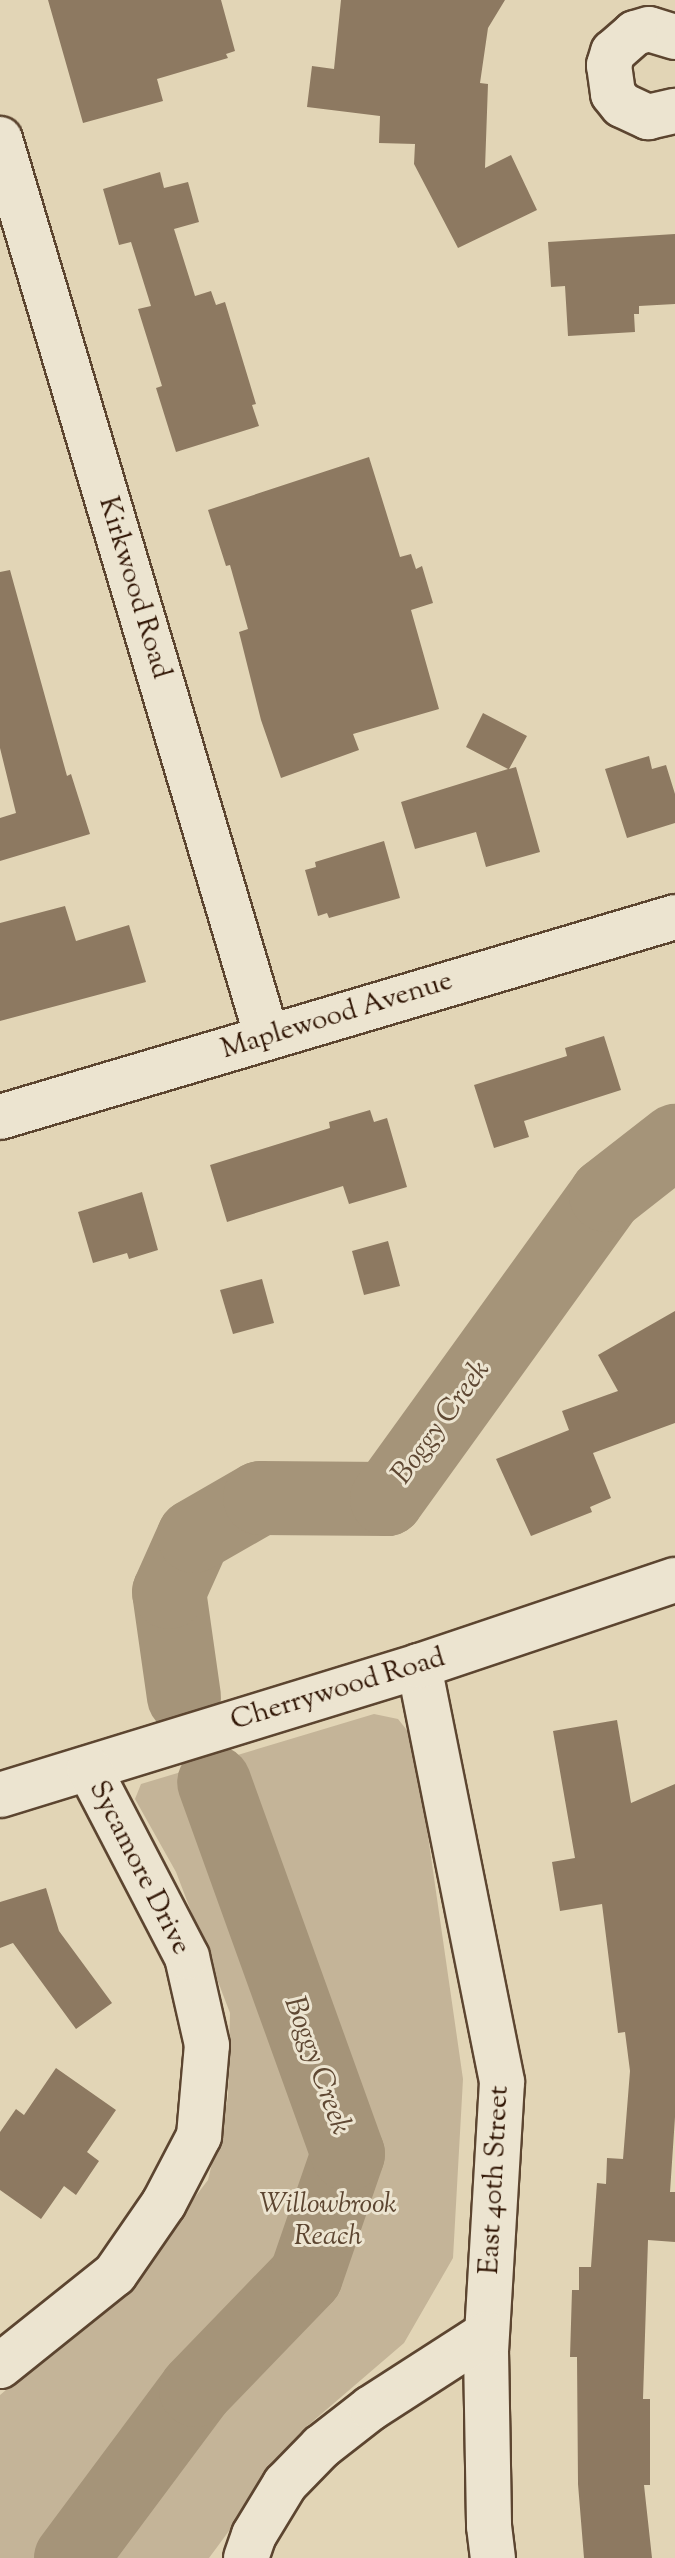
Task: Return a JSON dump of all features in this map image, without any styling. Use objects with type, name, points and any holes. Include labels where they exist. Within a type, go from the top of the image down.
[{"type":"street","points":[[675,37],[649,29],[635,33],[613,52],[609,65],[613,94],[622,105],[648,117],[675,111]]},
{"type":"street","name":"Kirkwood Road","points":[[0,139],[267,1037]]},
{"type":"street","name":"Maplewood Avenue","points":[[0,1117],[675,917]]},
{"type":"street","name":"Cherrywood Road","points":[[0,1795],[419,1666],[675,1580]]},
{"type":"street","name":"East 40th Street","points":[[419,1666],[502,2082],[486,2334],[489,2526],[493,2558]]},
{"type":"street","name":"Sycamore Drive","points":[[0,2366],[115,2274],[164,2203],[199,2136],[207,2045],[187,1957],[89,1769]]},
{"type":"street","points":[[246,2558],[254,2535],[285,2484],[321,2447],[395,2392],[486,2334]]},
{"type":"green space","name":"Willowbrook Reach","points":[[374,1714],[398,1719],[414,1739],[463,2079],[453,2258],[404,2343],[305,2428],[209,2558],[0,2558],[0,2395],[116,2298],[173,2226],[208,2180],[228,2097],[230,2013],[176,1872],[135,1799],[141,1784]]},
{"type":"building","points":[[48,0],[221,0],[235,51],[226,54],[228,58],[157,79],[163,101],[83,123]]},
{"type":"building","points":[[341,0],[505,0],[488,28],[480,83],[488,84],[485,168],[511,155],[537,210],[458,248],[414,164],[415,144],[379,143],[380,116],[307,107],[312,66],[334,69]]},
{"type":"building","points":[[160,172],[164,188],[188,182],[199,222],[174,229],[195,296],[211,291],[216,305],[225,302],[256,404],[252,405],[259,426],[176,452],[156,388],[162,386],[138,309],[151,306],[131,242],[119,245],[103,189]]},
{"type":"building","points":[[675,234],[675,304],[639,306],[639,314],[634,314],[635,332],[568,336],[565,286],[551,287],[548,242]]},
{"type":"building","points":[[369,457],[400,557],[411,554],[416,569],[422,566],[433,603],[411,610],[439,709],[353,734],[359,750],[281,778],[261,720],[239,632],[248,629],[230,565],[226,566],[208,510]]},
{"type":"building","points":[[10,570],[67,776],[71,774],[90,834],[0,861],[0,818],[16,813],[0,748],[0,572]]},
{"type":"building","points":[[483,713],[527,736],[509,769],[516,767],[540,852],[486,867],[476,832],[415,849],[401,802],[508,769],[466,747]]},
{"type":"building","points":[[649,756],[652,769],[666,765],[675,794],[675,823],[627,838],[605,769]]},
{"type":"building","points":[[384,841],[400,898],[329,918],[327,913],[318,916],[305,870],[316,867],[315,862]]},
{"type":"building","points":[[65,906],[76,941],[129,925],[146,982],[0,1021],[0,923]]},
{"type":"building","points":[[604,1036],[621,1090],[524,1121],[529,1137],[494,1148],[474,1085],[567,1056],[565,1048]]},
{"type":"building","points":[[370,1110],[374,1122],[387,1118],[407,1187],[349,1204],[343,1186],[227,1222],[210,1165],[330,1128],[329,1122]]},
{"type":"building","points":[[142,1192],[158,1250],[129,1259],[127,1253],[93,1263],[78,1212]]},
{"type":"building","points":[[388,1241],[400,1286],[364,1295],[352,1251]]},
{"type":"building","points":[[262,1279],[274,1323],[233,1334],[220,1290]]},
{"type":"building","points":[[675,1311],[675,1423],[593,1453],[611,1498],[590,1507],[592,1512],[531,1536],[496,1459],[569,1430],[562,1411],[618,1391],[598,1355]]},
{"type":"building","points":[[617,1720],[631,1803],[675,1784],[675,2117],[670,2192],[675,2192],[675,2242],[648,2240],[643,2399],[650,2399],[650,2485],[644,2485],[652,2558],[584,2558],[578,2484],[577,2357],[570,2357],[572,2290],[579,2290],[579,2267],[591,2267],[597,2183],[606,2184],[607,2158],[623,2159],[630,2071],[625,2032],[618,2033],[602,1904],[560,1911],[552,1862],[575,1858],[553,1731]]},
{"type":"building","points":[[46,1888],[59,1931],[112,2003],[76,2029],[13,1943],[0,1948],[0,1902]]},
{"type":"building","points":[[56,2068],[116,2110],[87,2152],[99,2161],[76,2195],[64,2186],[41,2219],[0,2190],[0,2132],[16,2109],[24,2115]]},
{"type":"waterway","name":"Boggy Creek","points":[[184,1697],[169,1592],[194,1536],[260,1498],[387,1499],[606,1195],[675,1141]]},
{"type":"waterway","name":"Boggy Creek","points":[[71,2558],[196,2390],[306,2276],[348,2154],[214,1782]]}]
